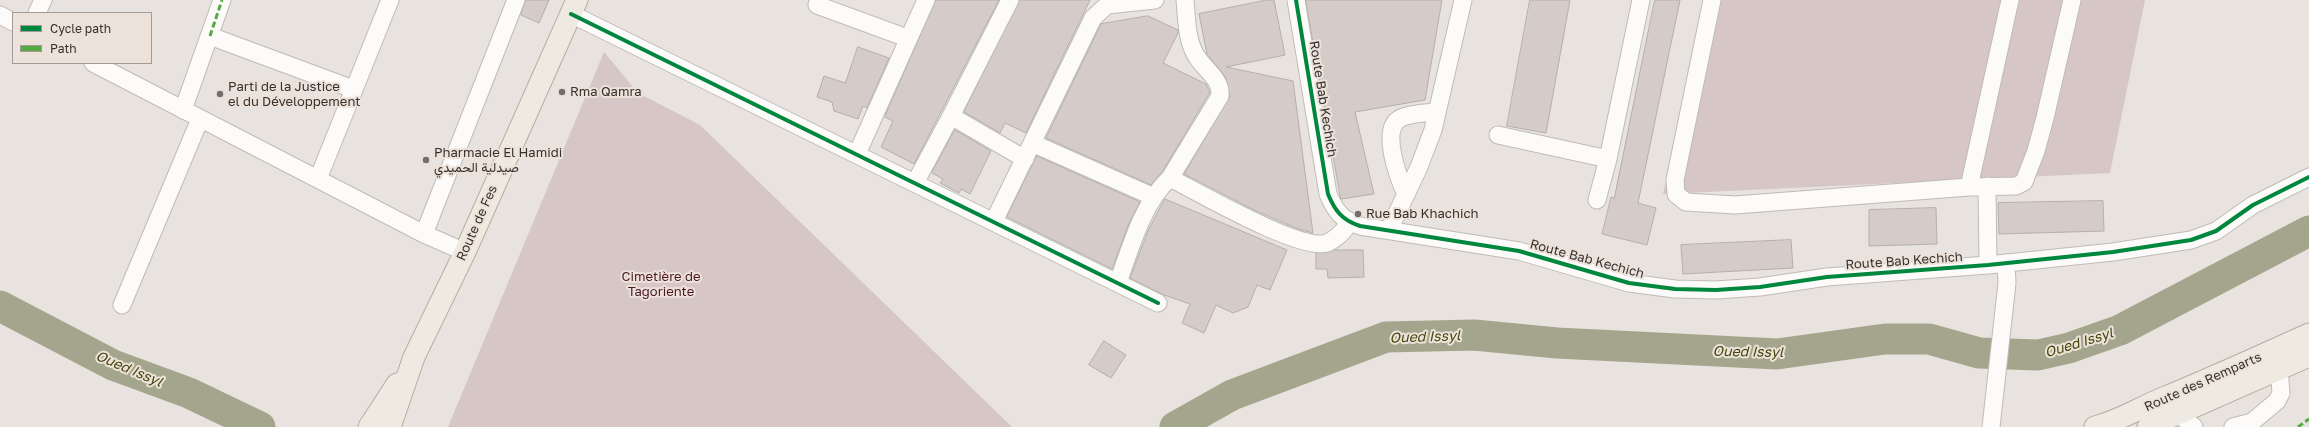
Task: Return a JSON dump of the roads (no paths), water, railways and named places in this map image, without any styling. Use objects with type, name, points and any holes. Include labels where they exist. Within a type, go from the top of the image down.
[{"type":"main road","name":"Route de Fes","points":[[369,427],[414,357],[465,252],[574,7]]},
{"type":"main road","name":"Route des Remparts","points":[[2095,427],[2118,421],[2162,398],[2197,385],[2309,334]]},
{"type":"main road","name":"Route des Remparts","points":[[2148,427],[2186,420],[2279,369],[2309,356]]},
{"type":"main road","name":"Route de Fes","points":[[390,427],[414,357]]},
{"type":"street","points":[[37,12],[43,0]]},
{"type":"street","points":[[183,110],[222,0]]},
{"type":"street","points":[[318,179],[390,0]]},
{"type":"street","points":[[424,234],[516,0]]},
{"type":"street","points":[[857,154],[907,38],[926,0]]},
{"type":"street","points":[[915,182],[951,116],[1010,0]]},
{"type":"street","points":[[994,221],[1093,18],[1107,5],[1155,0]]},
{"type":"street","points":[[1118,283],[1135,235],[1158,189],[1170,178],[1210,116],[1221,91],[1218,84],[1194,52],[1189,35],[1185,0]]},
{"type":"street","name":"Route Bab Kechich","points":[[1296,0],[1328,194],[1333,207],[1340,217],[1350,223],[1519,251],[1629,283],[1675,289],[1716,290],[1760,288],[1827,277],[1988,265],[2113,252],[2191,240],[2216,231],[2253,205],[2309,177]]},
{"type":"street","points":[[1389,230],[1420,167],[1437,112],[1463,0]]},
{"type":"street","points":[[1597,200],[1608,159],[1641,0]]},
{"type":"street","points":[[1712,0],[1675,180],[1676,194],[1680,198],[1692,203],[1735,205],[1969,187],[2016,186],[2024,182],[2027,178],[2045,118],[2072,0]]},
{"type":"street","points":[[1969,187],[2010,0]]},
{"type":"street","points":[[817,5],[907,38]]},
{"type":"street","points":[[574,7],[857,154],[1158,303]]},
{"type":"street","points":[[0,15],[12,21]]},
{"type":"street","points":[[210,36],[353,89]]},
{"type":"street","points":[[95,64],[424,234],[465,252]]},
{"type":"street","points":[[1406,195],[1394,160],[1391,132],[1393,125],[1401,118],[1437,112]]},
{"type":"street","points":[[951,116],[1025,159]]},
{"type":"street","points":[[122,305],[200,119]]},
{"type":"street","points":[[1498,135],[1608,159]]},
{"type":"street","points":[[1032,143],[1154,197]]},
{"type":"street","points":[[1170,178],[1274,230],[1301,241],[1326,243],[1340,235],[1350,223]]},
{"type":"street","points":[[1987,186],[1988,265]]},
{"type":"street","points":[[1991,427],[1992,406],[2007,282],[2006,263]]},
{"type":"street","points":[[2233,427],[2252,422],[2277,401],[2281,393],[2279,369]]},
{"type":"waterway","name":"Oued Issyl","points":[[1175,427],[1232,395],[1386,337],[1474,335],[1557,343],[1777,354],[1885,339],[1929,339],[1979,353],[2038,355],[2069,348],[2120,330],[2309,231]]},
{"type":"waterway","name":"Oued Issyl","points":[[0,306],[113,365],[189,393],[260,427]]},
{"type":"place","name":"Rma Qamra","points":[[562,92]]},
{"type":"place","name":"Parti de la Justice el du Développement","points":[[220,94]]},
{"type":"place","name":"Pharmacie El Hamidi صيدلية الحميدي","points":[[426,160]]},
{"type":"place","name":"Rue Bab Khachich","points":[[1358,214]]},
{"type":"park label","name":"Cimetière de Tagoriente","points":[[661,284]]}]
